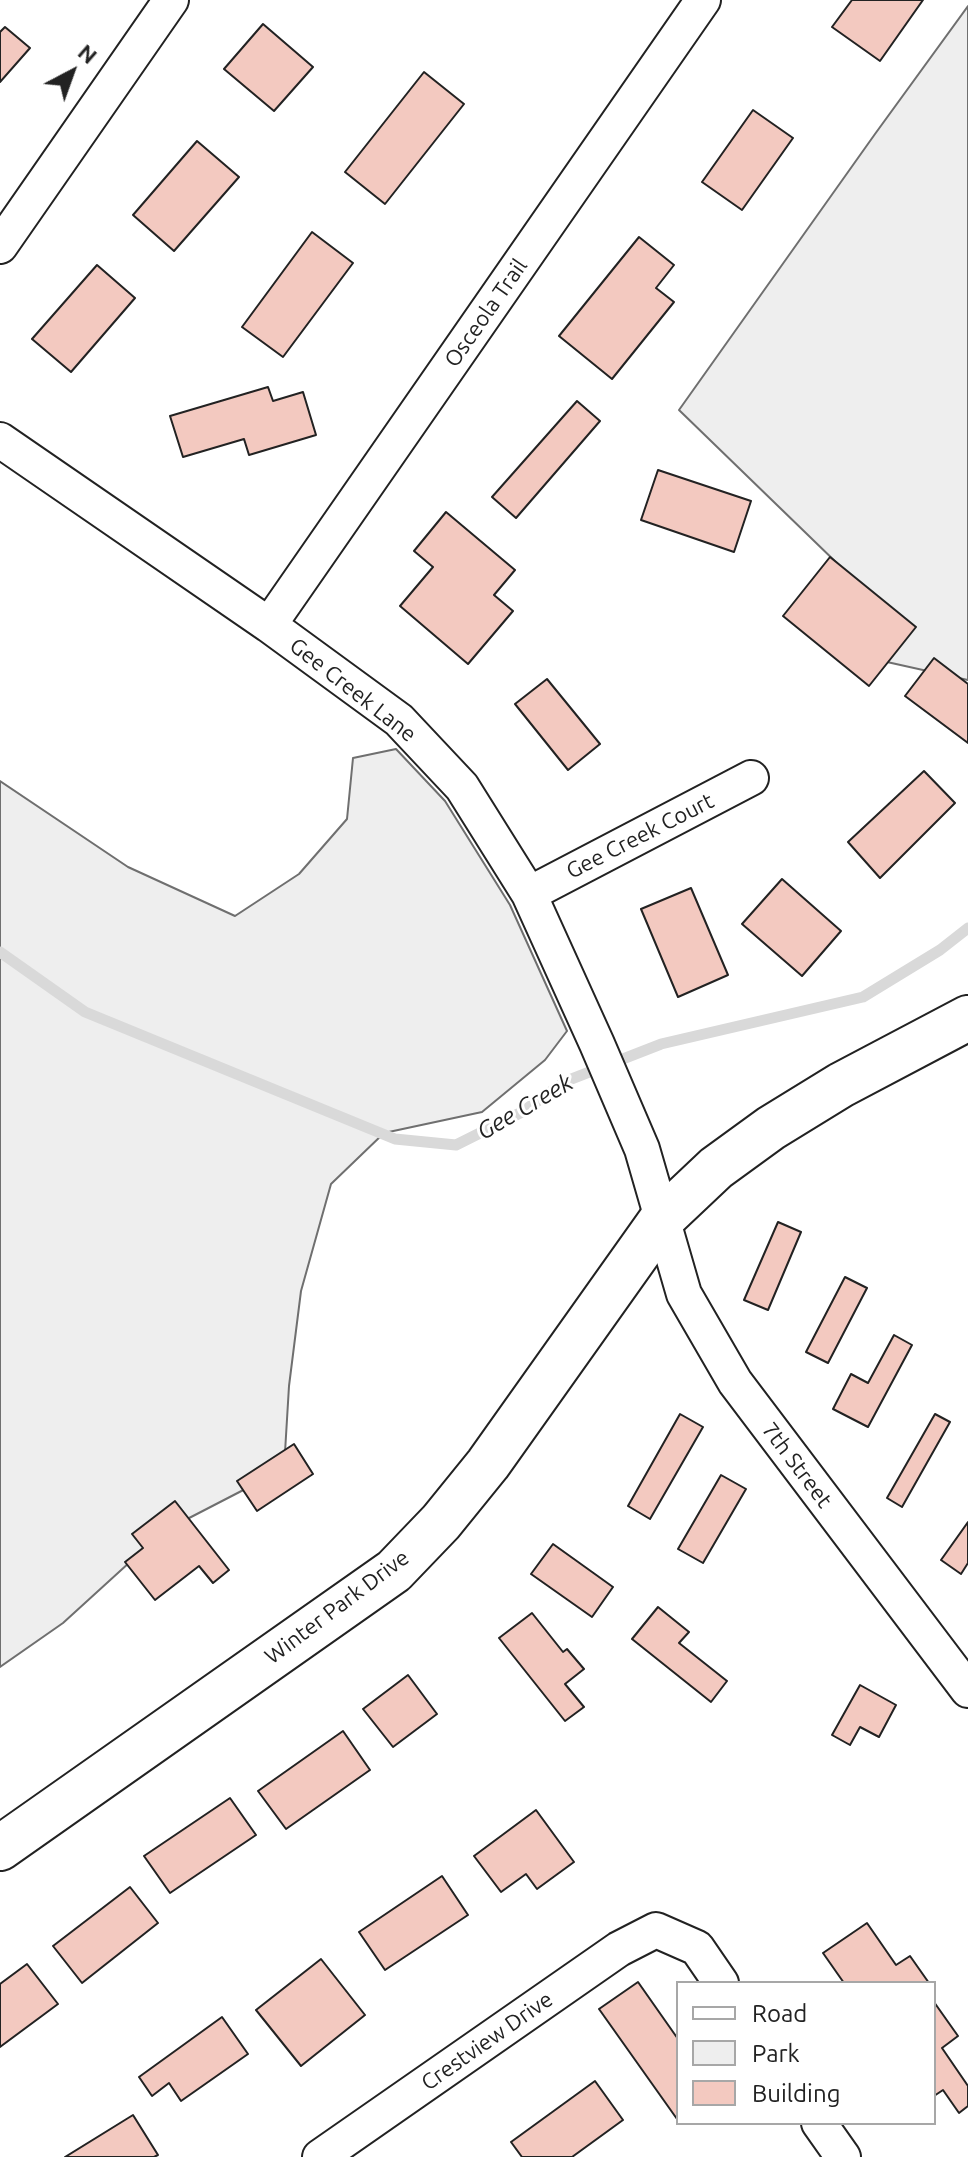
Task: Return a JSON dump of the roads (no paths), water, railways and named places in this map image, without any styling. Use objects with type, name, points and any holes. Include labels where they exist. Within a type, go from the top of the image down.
[{"type":"street","points":[[0,246],[171,0]]},
{"type":"street","name":"Osceola Trail","points":[[269,625],[703,0]]},
{"type":"street","name":"Gee Creek Lane","points":[[0,440],[269,625],[399,720],[462,787],[529,894],[642,1149],[662,1219]]},
{"type":"street","name":"Gee Creek Court","points":[[529,894],[751,778]]},
{"type":"street","name":"Winter Park Drive","points":[[0,1848],[394,1571],[441,1522],[488,1464],[662,1219],[716,1168],[771,1128],[841,1085],[968,1018]]},
{"type":"street","name":"7th Street","points":[[662,1219],[684,1294],[735,1382],[968,1690]]},
{"type":"street","name":"Crestview Drive","points":[[320,2157],[619,1949],[656,1930],[697,1948],[720,1981]]},
{"type":"street","points":[[820,2125],[843,2157]]},
{"type":"waterway","name":"Gee Creek","points":[[0,952],[85,1012],[395,1139],[456,1145],[522,1112],[566,1081],[661,1044],[863,997],[940,950],[968,928]]}]
